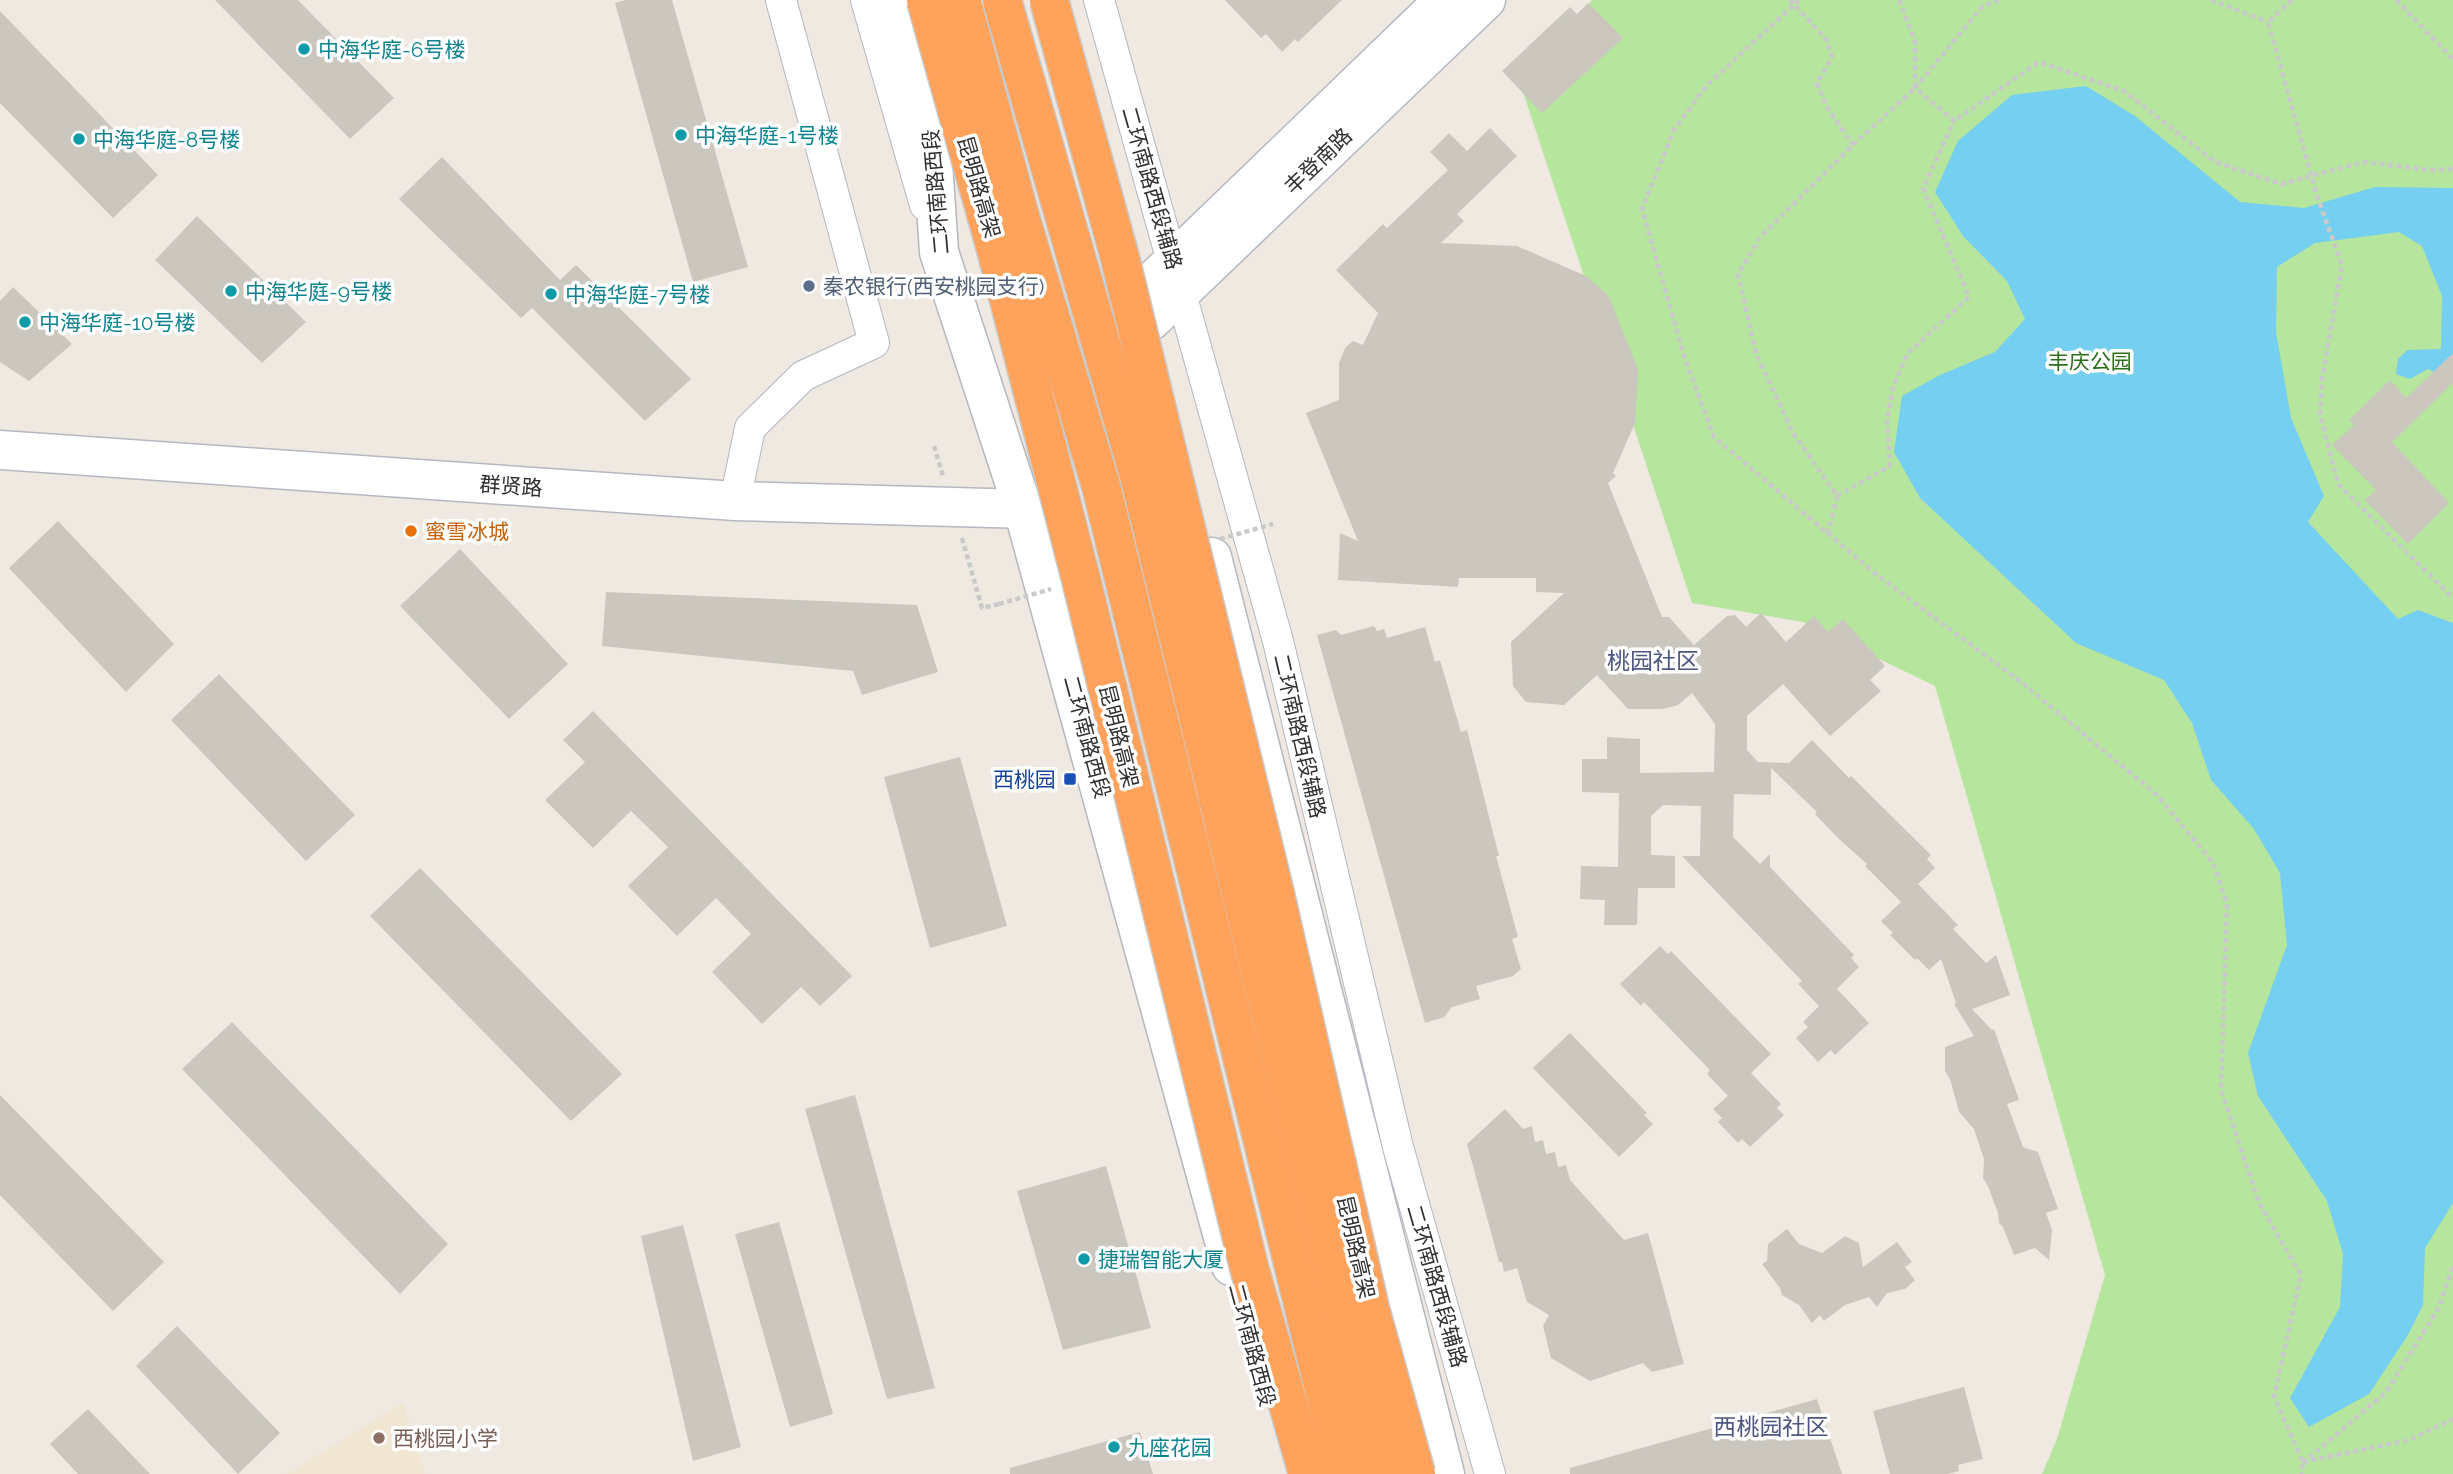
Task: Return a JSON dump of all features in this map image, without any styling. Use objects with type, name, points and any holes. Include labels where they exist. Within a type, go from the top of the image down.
[{"type":"highway","name":"昆明路高架","points":[[926,0],[1000,262],[1082,583],[1249,1267],[1308,1474]]},
{"type":"highway","points":[[961,0],[1019,213],[1101,486],[1345,1474]]},
{"type":"highway","points":[[1002,0],[1140,479],[1383,1474]]},
{"type":"highway","name":"昆明路高架","points":[[1049,0],[1120,258],[1274,890],[1370,1309],[1416,1474]]},
{"type":"main road","name":"二环南路西段","points":[[898,0],[930,118],[939,252],[1023,509],[1288,1474]]},
{"type":"main road","points":[[1059,0],[1147,306],[1445,1474]]},
{"type":"main road","name":"丰登南路","points":[[1147,306],[1486,0]]},
{"type":"main road","name":"丰登南路","points":[[1177,277],[1434,3]]},
{"type":"main road","name":"群贤路","points":[[0,450],[735,501],[1023,509]]},
{"type":"street","points":[[735,501],[750,428],[803,376],[874,343],[781,0]]},
{"type":"street","points":[[866,0],[939,252]]},
{"type":"street","name":"二环南路西段辅路","points":[[1099,0],[1278,640],[1398,1147],[1490,1474]]},
{"type":"path","points":[[1899,0],[1916,41],[1915,88]]},
{"type":"path","points":[[1837,496],[1793,433],[1756,354],[1738,274],[1761,236],[1915,88],[1982,7],[1999,0]]},
{"type":"path","points":[[2211,0],[2268,22]]},
{"type":"path","points":[[2268,22],[2292,0]]},
{"type":"path","points":[[2396,0],[2453,58]]},
{"type":"path","points":[[1853,145],[1826,106],[1817,83],[1832,57],[1826,39],[1794,1],[1706,86],[1674,130],[1642,209],[1684,356],[1714,437],[1878,576],[2021,682],[2157,795],[2213,863],[2227,904],[2221,1090],[2259,1203],[2301,1275],[2274,1396],[2303,1462],[2301,1474]]},
{"type":"path","points":[[2268,22],[2317,196],[2342,265],[2322,379],[2320,414],[2338,484],[2453,598]]},
{"type":"path","points":[[1828,534],[1837,496],[1890,466],[1887,420],[1893,386],[1908,353],[1969,297],[1923,188],[1954,121],[2039,62],[2124,91],[2215,162],[2281,184],[2364,162],[2429,170],[2453,169]]},
{"type":"path","points":[[1915,88],[1954,121]]},
{"type":"path","points":[[2303,1462],[2386,1392],[2438,1308],[2453,1266]]},
{"type":"path","points":[[2303,1462],[2409,1440],[2453,1419]]},
{"type":"shaded area","name":"西桃园小学","points":[[403,1403],[425,1474],[287,1474]]},
{"type":"green space","name":"丰庆公园","points":[[1592,0],[2453,0],[2453,1474],[2042,1474],[2057,1439],[2105,1275],[1935,686],[1803,622],[1692,603],[1519,80]]},
{"type":"water","points":[[2086,86],[2135,116],[2240,202],[2304,208],[2375,187],[2453,188],[2453,378],[2449,380],[2428,369],[2410,379],[2396,374],[2398,359],[2407,350],[2441,349],[2442,296],[2422,246],[2399,232],[2315,243],[2277,267],[2276,332],[2291,418],[2324,496],[2308,522],[2398,619],[2418,610],[2453,623],[2453,1203],[2425,1248],[2423,1305],[2408,1335],[2369,1394],[2309,1427],[2290,1398],[2340,1307],[2343,1254],[2327,1201],[2258,1096],[2248,1053],[2287,945],[2280,873],[2254,829],[2211,780],[2192,723],[2164,680],[2076,643],[1920,498],[1894,452],[1902,396],[1940,375],[1995,352],[2025,319],[2007,281],[1963,236],[1935,192],[1958,141],[2012,95]]},
{"type":"building","name":"中海华庭-6号楼","points":[[215,0],[298,0],[394,98],[350,139]]},
{"type":"building","name":"中海华庭-1号楼","points":[[626,0],[672,0],[748,267],[693,282],[615,3]]},
{"type":"building","points":[[1225,0],[1342,0],[1298,42],[1295,39],[1282,52],[1266,34],[1261,38]]},
{"type":"building","points":[[1588,3],[1623,38],[1542,113],[1502,71],[1570,7],[1577,14]]},
{"type":"building","name":"中海华庭-8号楼","points":[[0,11],[158,175],[113,218],[0,103]]},
{"type":"building","points":[[1490,128],[1517,156],[1457,214],[1464,221],[1441,243],[1517,246],[1586,276],[1608,295],[1638,369],[1635,423],[1613,473],[1616,476],[1608,483],[1662,617],[1669,617],[1694,645],[1727,616],[1735,615],[1746,627],[1761,613],[1786,642],[1814,616],[1828,632],[1843,619],[1885,666],[1870,680],[1881,691],[1830,736],[1783,684],[1747,716],[1747,750],[1758,762],[1789,763],[1812,740],[1931,855],[1927,859],[1935,868],[1918,884],[1958,925],[1953,929],[1986,963],[1996,955],[2010,995],[1972,1009],[1994,1029],[2019,1100],[2007,1104],[2023,1147],[2038,1152],[2058,1209],[2046,1213],[2052,1230],[2049,1260],[2035,1248],[2014,1255],[1983,1178],[1984,1159],[1974,1129],[1959,1112],[1950,1079],[1945,1071],[1945,1047],[1974,1036],[1954,1004],[1956,1003],[1941,959],[1929,970],[1890,935],[1893,933],[1881,921],[1901,902],[1865,866],[1867,864],[1815,814],[1817,812],[1771,768],[1771,795],[1734,794],[1733,837],[1760,864],[1770,854],[1770,867],[1854,955],[1851,958],[1859,967],[1837,989],[1869,1023],[1835,1055],[1831,1050],[1818,1062],[1796,1038],[1808,1027],[1803,1022],[1819,1006],[1798,984],[1802,981],[1682,856],[1700,856],[1701,806],[1663,805],[1651,816],[1651,855],[1675,856],[1675,888],[1638,888],[1637,925],[1604,925],[1605,900],[1580,899],[1581,866],[1618,867],[1619,793],[1582,792],[1582,759],[1607,759],[1607,737],[1640,739],[1640,773],[1714,772],[1715,724],[1692,693],[1678,705],[1663,709],[1628,709],[1597,675],[1564,705],[1526,702],[1513,686],[1511,642],[1564,593],[1536,592],[1536,578],[1459,578],[1458,587],[1338,580],[1340,533],[1358,541],[1306,413],[1339,400],[1339,363],[1345,348],[1353,341],[1363,345],[1378,313],[1336,270],[1383,224],[1387,228],[1448,170],[1430,152],[1449,133],[1467,151]]},
{"type":"building","name":"中海华庭-7号楼","points":[[442,157],[560,280],[576,265],[691,379],[645,421],[532,308],[521,318],[399,199]]},
{"type":"building","name":"中海华庭-9号楼","points":[[197,216],[306,322],[262,363],[155,260]]},
{"type":"building","name":"中海华庭-10号楼","points":[[13,287],[72,344],[29,381],[0,362],[0,301]]},
{"type":"building","points":[[2453,353],[2453,383],[2392,442],[2449,503],[2408,544],[2365,500],[2376,490],[2332,445],[2354,425],[2349,420],[2390,380],[2406,398]]},
{"type":"building","points":[[58,521],[174,644],[126,692],[9,568]]},
{"type":"building","points":[[460,549],[568,664],[509,719],[400,606]]},
{"type":"building","points":[[606,592],[917,605],[938,672],[862,695],[853,671],[602,646]]},
{"type":"building","points":[[1374,626],[1377,631],[1384,629],[1387,638],[1425,627],[1435,662],[1440,660],[1461,732],[1467,730],[1518,937],[1512,939],[1521,969],[1513,976],[1476,986],[1480,999],[1452,1007],[1444,1017],[1425,1023],[1317,635],[1336,630],[1341,635]]},
{"type":"building","points":[[219,674],[355,815],[306,861],[171,720]]},
{"type":"building","points":[[593,711],[852,976],[820,1006],[801,987],[762,1024],[712,972],[751,934],[716,898],[677,936],[628,886],[668,847],[631,811],[593,848],[545,800],[585,762],[563,740]]},
{"type":"building","points":[[960,757],[1007,926],[930,948],[884,777]]},
{"type":"building","points":[[420,868],[622,1074],[571,1121],[370,916]]},
{"type":"building","points":[[1660,946],[1668,954],[1671,951],[1771,1054],[1751,1073],[1781,1104],[1777,1108],[1784,1115],[1750,1147],[1742,1139],[1738,1143],[1718,1122],[1722,1118],[1713,1109],[1728,1096],[1707,1074],[1710,1070],[1644,1002],[1641,1006],[1620,984]]},
{"type":"building","points":[[232,1022],[448,1244],[400,1294],[182,1069]]},
{"type":"building","points":[[1570,1033],[1647,1113],[1644,1115],[1653,1124],[1619,1157],[1533,1068]]},
{"type":"building","points":[[0,1095],[164,1262],[113,1311],[0,1195]]},
{"type":"building","points":[[855,1095],[935,1388],[887,1399],[805,1109]]},
{"type":"building","points":[[1505,1109],[1523,1129],[1532,1126],[1535,1142],[1543,1140],[1546,1154],[1555,1152],[1558,1167],[1566,1165],[1570,1180],[1624,1240],[1648,1233],[1684,1364],[1652,1372],[1643,1363],[1590,1381],[1551,1358],[1543,1326],[1549,1315],[1527,1302],[1517,1268],[1504,1272],[1502,1262],[1499,1262],[1467,1144]]},
{"type":"building","name":"捷瑞智能大厦","points":[[1106,1166],[1151,1328],[1063,1350],[1017,1191]]},
{"type":"building","points":[[779,1222],[833,1414],[790,1427],[735,1234]]},
{"type":"building","points":[[683,1225],[741,1447],[693,1461],[641,1236]]},
{"type":"building","points":[[1787,1229],[1799,1244],[1822,1253],[1845,1236],[1859,1243],[1863,1267],[1897,1242],[1912,1262],[1905,1267],[1915,1280],[1905,1289],[1887,1293],[1877,1307],[1869,1297],[1845,1305],[1824,1321],[1820,1315],[1812,1323],[1799,1305],[1782,1295],[1780,1288],[1762,1264],[1767,1261],[1768,1244]]},
{"type":"building","points":[[177,1326],[280,1433],[238,1474],[136,1366]]},
{"type":"building","points":[[1964,1387],[1983,1459],[1958,1465],[1959,1471],[1948,1474],[1890,1474],[1873,1411]]},
{"type":"building","points":[[1817,1399],[1842,1474],[1570,1474],[1570,1468]]},
{"type":"building","points":[[88,1409],[150,1474],[78,1474],[50,1444]]},
{"type":"building","name":"九座花园","points":[[1140,1432],[1153,1474],[1010,1474],[1010,1468]]},
{"type":"place","name":"中海华庭-6号楼","points":[[304,49]]},
{"type":"place","name":"中海华庭-1号楼","points":[[681,135]]},
{"type":"place","name":"中海华庭-8号楼","points":[[79,139]]},
{"type":"place","name":"秦农银行(西安桃园支行)","points":[[809,286]]},
{"type":"place","name":"中海华庭-9号楼","points":[[231,291]]},
{"type":"place","name":"中海华庭-7号楼","points":[[551,294]]},
{"type":"place","name":"中海华庭-10号楼","points":[[25,322]]},
{"type":"place","name":"蜜雪冰城","points":[[411,531]]},
{"type":"place","name":"西桃园","points":[[1070,779]]},
{"type":"place","name":"捷瑞智能大厦","points":[[1084,1259]]},
{"type":"place","name":"西桃园小学","points":[[379,1438]]},
{"type":"place","name":"九座花园","points":[[1114,1447]]},
{"type":"district","name":"桃园社区","points":[[1653,660]]},
{"type":"district","name":"西桃园社区","points":[[1771,1426]]}]
